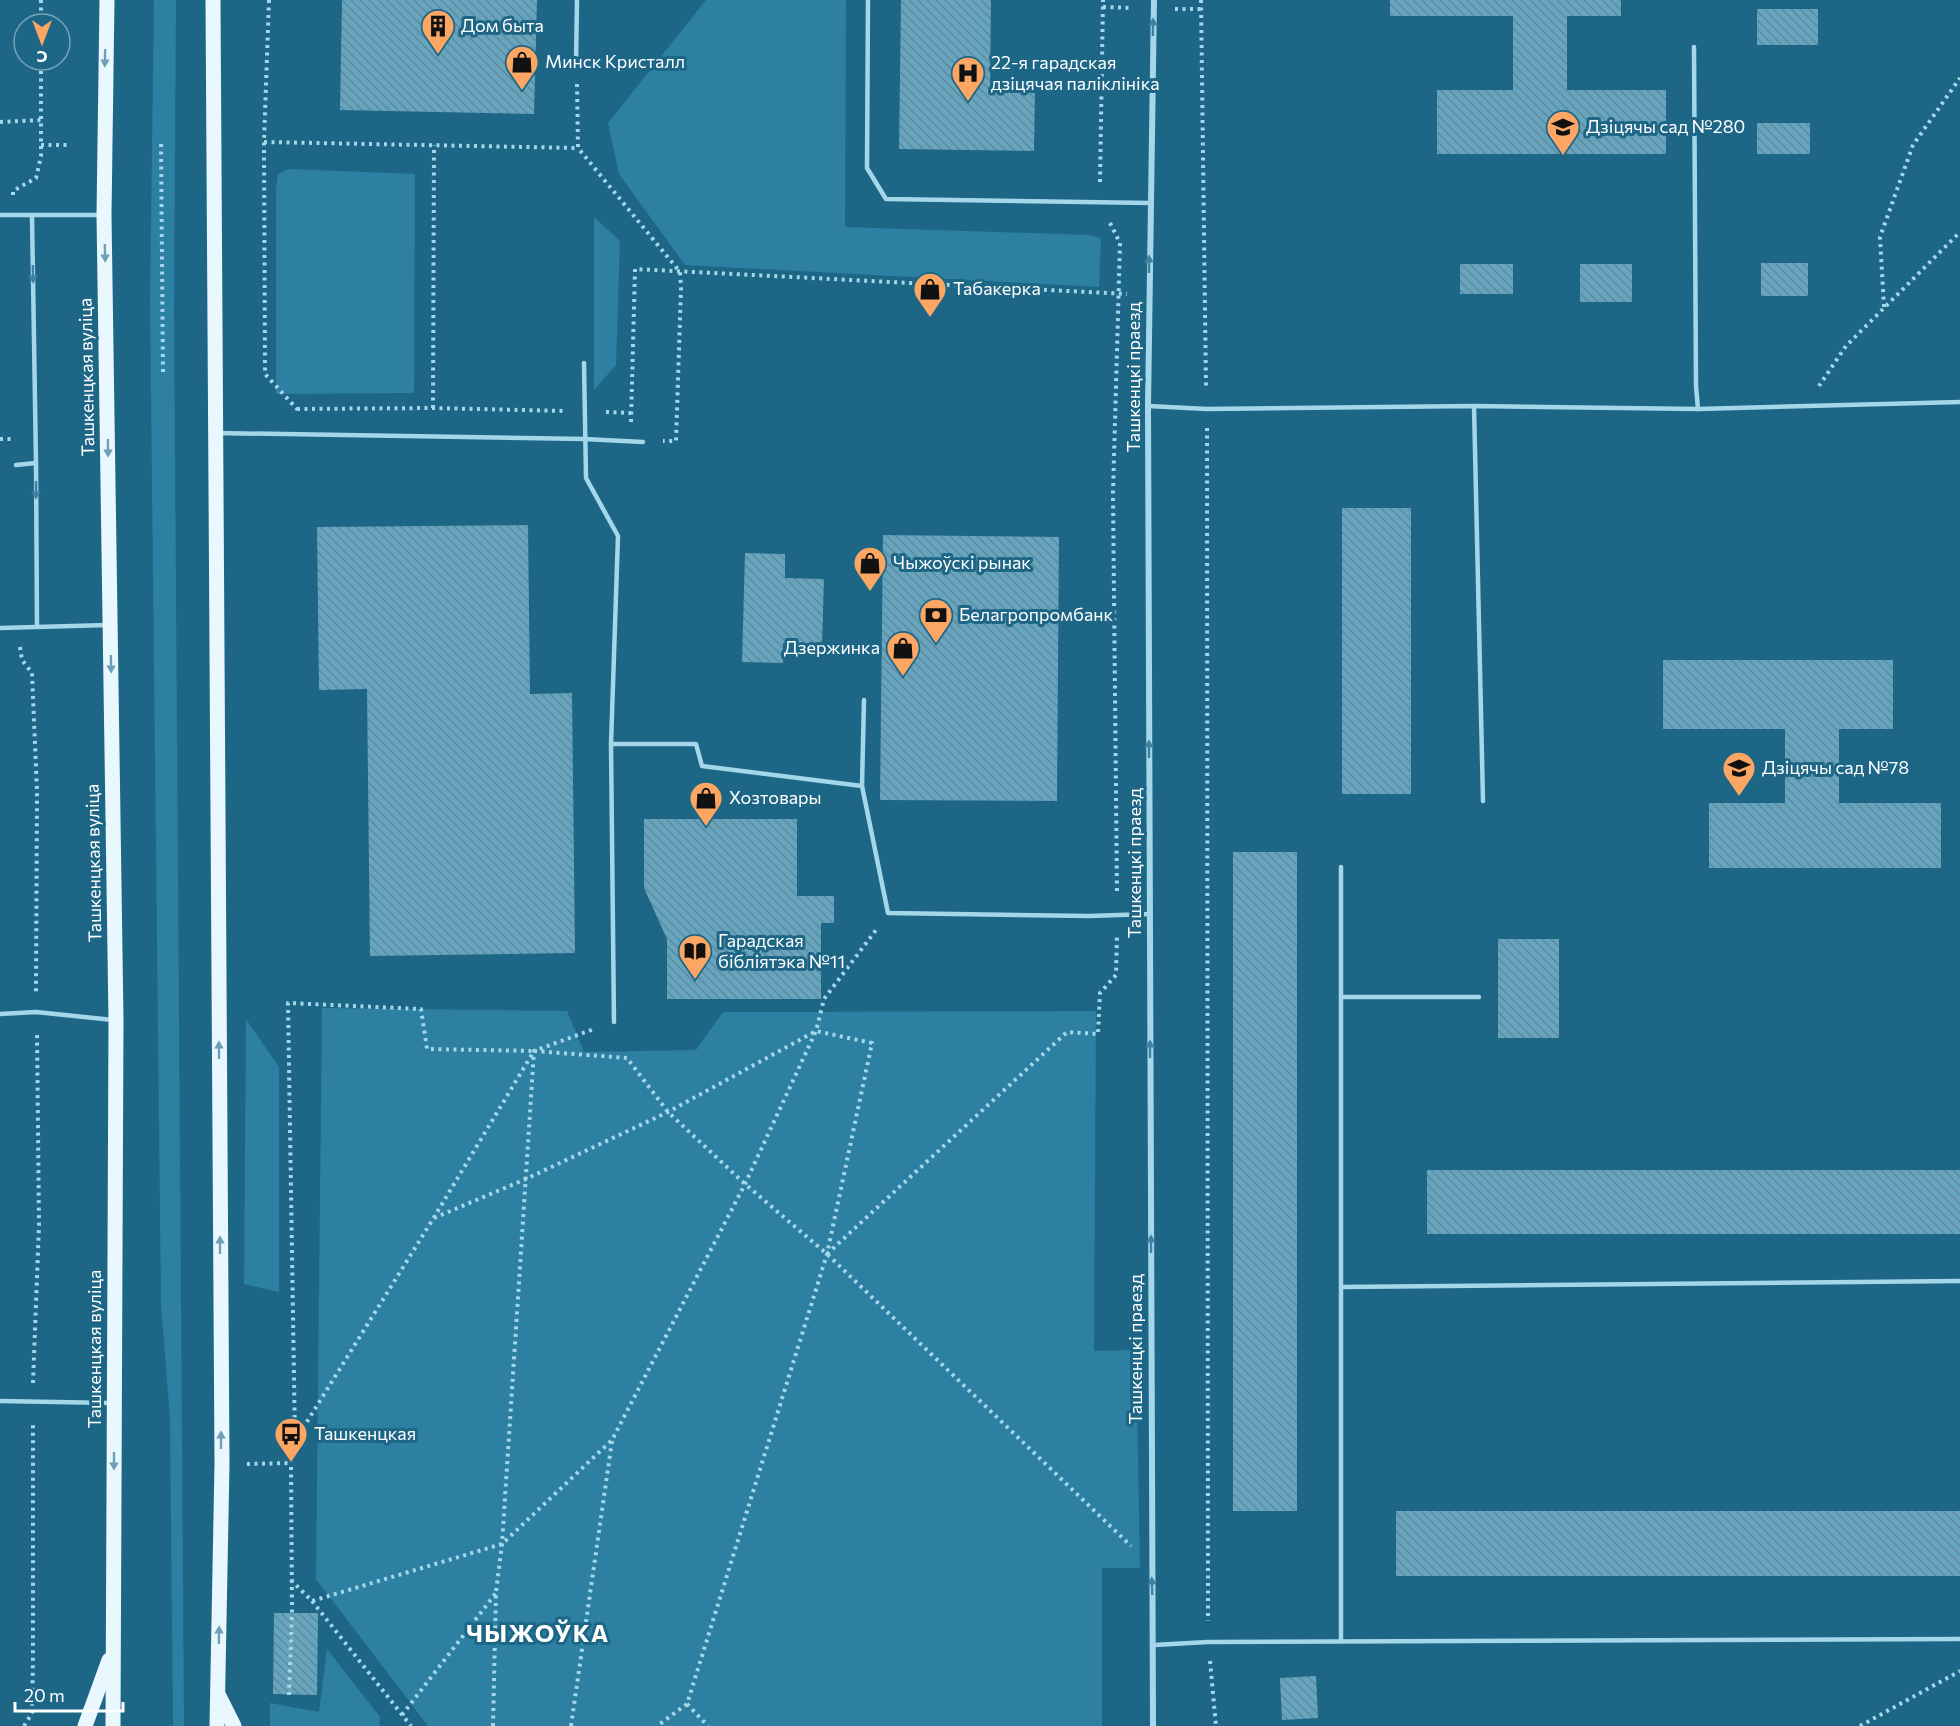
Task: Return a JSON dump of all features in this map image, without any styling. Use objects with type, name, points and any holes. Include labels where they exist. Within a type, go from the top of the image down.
[{"type":"main road","name":"Ташкенцкая вуліца","points":[[106,0],[104,215],[116,1020],[113,1726]]},
{"type":"main road","points":[[213,0],[222,1464],[217,1726]]},
{"type":"main road","points":[[84,1726],[114,1648]]},
{"type":"main road","points":[[218,1694],[234,1726]]},
{"type":"street","name":"Ташкенцкі праезд","points":[[1154,0],[1148,406],[1151,1566],[1154,1726]]},
{"type":"lane","points":[[576,65],[577,0]]},
{"type":"lane","points":[[868,0],[867,168],[886,199],[1150,203]]},
{"type":"lane","points":[[1694,47],[1698,410]]},
{"type":"lane","points":[[0,215],[104,215]]},
{"type":"lane","points":[[32,216],[37,626]]},
{"type":"lane","points":[[585,363],[586,478],[618,536],[611,744],[614,1022]]},
{"type":"lane","points":[[1148,406],[1207,409],[1474,406],[1698,410],[1960,402]]},
{"type":"lane","points":[[1474,406],[1483,801]]},
{"type":"lane","points":[[214,432],[585,438],[643,442]]},
{"type":"lane","points":[[15,465],[36,463]]},
{"type":"lane","points":[[0,628],[110,625]]},
{"type":"lane","points":[[864,700],[862,786],[888,913],[1150,914]]},
{"type":"lane","points":[[611,744],[696,744],[702,766],[862,786]]},
{"type":"lane","points":[[1341,867],[1341,1641]]},
{"type":"lane","points":[[1341,997],[1479,997]]},
{"type":"lane","points":[[0,1014],[36,1012],[116,1020]]},
{"type":"lane","points":[[1341,1287],[1960,1281]]},
{"type":"lane","points":[[0,1401],[115,1403]]},
{"type":"lane","points":[[1154,1645],[1208,1642],[1341,1641],[1960,1639]]},
{"type":"path","points":[[269,0],[264,142],[266,374],[297,409],[433,408],[631,413]]},
{"type":"path","points":[[827,1254],[1067,1032],[1098,1034],[1100,993],[1116,975],[1113,494],[1120,243],[1100,204],[1103,0]]},
{"type":"path","points":[[1201,0],[1207,409],[1208,1642],[1216,1726]]},
{"type":"path","points":[[576,65],[578,148],[680,272],[676,441],[643,442]]},
{"type":"path","points":[[13,199],[13,191],[36,178],[41,156],[41,72]]},
{"type":"path","points":[[1884,307],[1880,237],[1913,145],[1960,78]]},
{"type":"path","points":[[0,122],[41,120]]},
{"type":"path","points":[[264,142],[578,148]]},
{"type":"path","points":[[161,144],[162,373]]},
{"type":"path","points":[[41,145],[71,145]]},
{"type":"path","points":[[433,408],[434,145]]},
{"type":"path","points":[[1815,391],[1846,346],[1960,232]]},
{"type":"path","points":[[630,441],[634,269],[1118,294],[1149,293]]},
{"type":"path","points":[[0,439],[15,438]]},
{"type":"path","points":[[16,627],[22,660],[32,672],[37,791],[36,1012],[39,1225],[33,1400],[33,1659],[32,1713],[24,1726]]},
{"type":"path","points":[[312,1601],[502,1544],[612,1440],[745,1184],[816,1031],[824,999],[888,913]]},
{"type":"path","points":[[289,1695],[292,1613],[291,1463],[295,1441],[288,1003],[421,1009],[427,1049],[534,1051],[627,1058],[668,1112],[745,1184],[827,1254],[1151,1566]]},
{"type":"path","points":[[295,1441],[534,1051],[614,1022]]},
{"type":"path","points":[[433,1219],[526,1179],[668,1112],[816,1031],[872,1042],[827,1254],[687,1704],[657,1726]]},
{"type":"path","points":[[493,1726],[496,1592],[502,1544],[534,1051]]},
{"type":"path","points":[[571,1726],[612,1440]]},
{"type":"path","points":[[222,1464],[291,1463]]},
{"type":"path","points":[[291,1580],[312,1601],[411,1726]]},
{"type":"path","points":[[402,1715],[496,1592]]},
{"type":"path","points":[[1860,1726],[1960,1671]]},
{"type":"path","points":[[687,1704],[708,1726]]},
{"type":"shaded area","points":[[154,0],[176,0],[174,311],[184,1726],[173,1726],[170,1419],[161,1304],[150,301]]},
{"type":"shaded area","points":[[706,0],[846,0],[845,227],[1089,235],[1101,238],[1099,287],[685,265],[619,174],[608,123]]},
{"type":"shaded area","points":[[289,169],[415,174],[414,393],[276,394],[276,188],[278,174]]},
{"type":"shaded area","points":[[594,217],[620,241],[616,365],[594,390]]},
{"type":"shaded area","points":[[322,1008],[567,1011],[584,1052],[696,1050],[723,1012],[1096,1011],[1094,1351],[1136,1350],[1140,1568],[1102,1568],[1102,1726],[428,1726],[316,1579]]},
{"type":"shaded area","points":[[246,1019],[279,1067],[279,1292],[244,1284]]},
{"type":"shaded area","points":[[327,1649],[380,1717],[379,1726],[270,1726],[270,1703],[319,1712]]},
{"type":"building","name":"Дом быта","points":[[342,0],[537,0],[534,114],[340,110]]},
{"type":"building","points":[[901,0],[991,0],[990,88],[1035,88],[1034,151],[899,149]]},
{"type":"building","points":[[1390,0],[1621,0],[1621,16],[1567,16],[1567,90],[1666,90],[1666,154],[1437,154],[1437,90],[1513,90],[1513,16],[1390,16]]},
{"type":"building","points":[[1757,9],[1818,9],[1818,45],[1757,45]]},
{"type":"building","points":[[1757,123],[1810,123],[1810,154],[1757,154]]},
{"type":"building","points":[[1761,263],[1808,263],[1808,296],[1761,296]]},
{"type":"building","points":[[1460,264],[1513,264],[1513,294],[1460,294]]},
{"type":"building","points":[[1580,264],[1632,264],[1632,302],[1580,302]]},
{"type":"building","points":[[1342,508],[1411,508],[1411,794],[1342,794]]},
{"type":"building","points":[[528,525],[530,694],[572,693],[575,953],[370,956],[367,689],[319,690],[317,527]]},
{"type":"building","points":[[883,535],[1059,537],[1057,801],[880,800]]},
{"type":"building","points":[[745,553],[785,554],[785,578],[824,579],[822,644],[783,643],[783,663],[742,662]]},
{"type":"building","points":[[1663,660],[1893,660],[1893,729],[1839,729],[1839,803],[1941,803],[1941,868],[1709,868],[1709,803],[1785,803],[1785,729],[1663,729]]},
{"type":"building","points":[[644,819],[797,819],[797,896],[834,896],[834,923],[821,923],[821,999],[667,999],[667,939],[644,888]]},
{"type":"building","points":[[1233,852],[1297,852],[1297,1511],[1233,1511]]},
{"type":"building","points":[[1498,939],[1559,939],[1559,1038],[1498,1038]]},
{"type":"building","points":[[1427,1170],[1960,1170],[1960,1234],[1427,1234]]},
{"type":"building","points":[[1396,1511],[1960,1511],[1960,1576],[1396,1576]]},
{"type":"building","points":[[274,1613],[318,1613],[317,1695],[273,1694]]},
{"type":"building","points":[[1316,1676],[1318,1718],[1282,1720],[1280,1678]]},
{"type":"place","name":"Дом быта","points":[[438,55]]},
{"type":"place","name":"Минск Кристалл","points":[[522,91]]},
{"type":"place","name":"22-я гарадская дзіцячая паліклініка","points":[[968,102]]},
{"type":"place","name":"Дзіцячы сад №280","points":[[1563,156]]},
{"type":"place","name":"Табакерка","points":[[930,318]]},
{"type":"place","name":"Чыжоўскі рынак","points":[[870,592]]},
{"type":"place","name":"Белагропромбанк","points":[[936,644]]},
{"type":"place","name":"Дзержинка","points":[[903,677]]},
{"type":"place","name":"Дзіцячы сад №78","points":[[1739,797]]},
{"type":"place","name":"Хозтовары","points":[[706,827]]},
{"type":"place","name":"Гарадская бібліятэка №11","points":[[695,980]]},
{"type":"place","name":"Ташкенцкая","points":[[291,1463]]},
{"type":"district","name":"ЧЫЖОЎКА","points":[[538,1634]]}]
